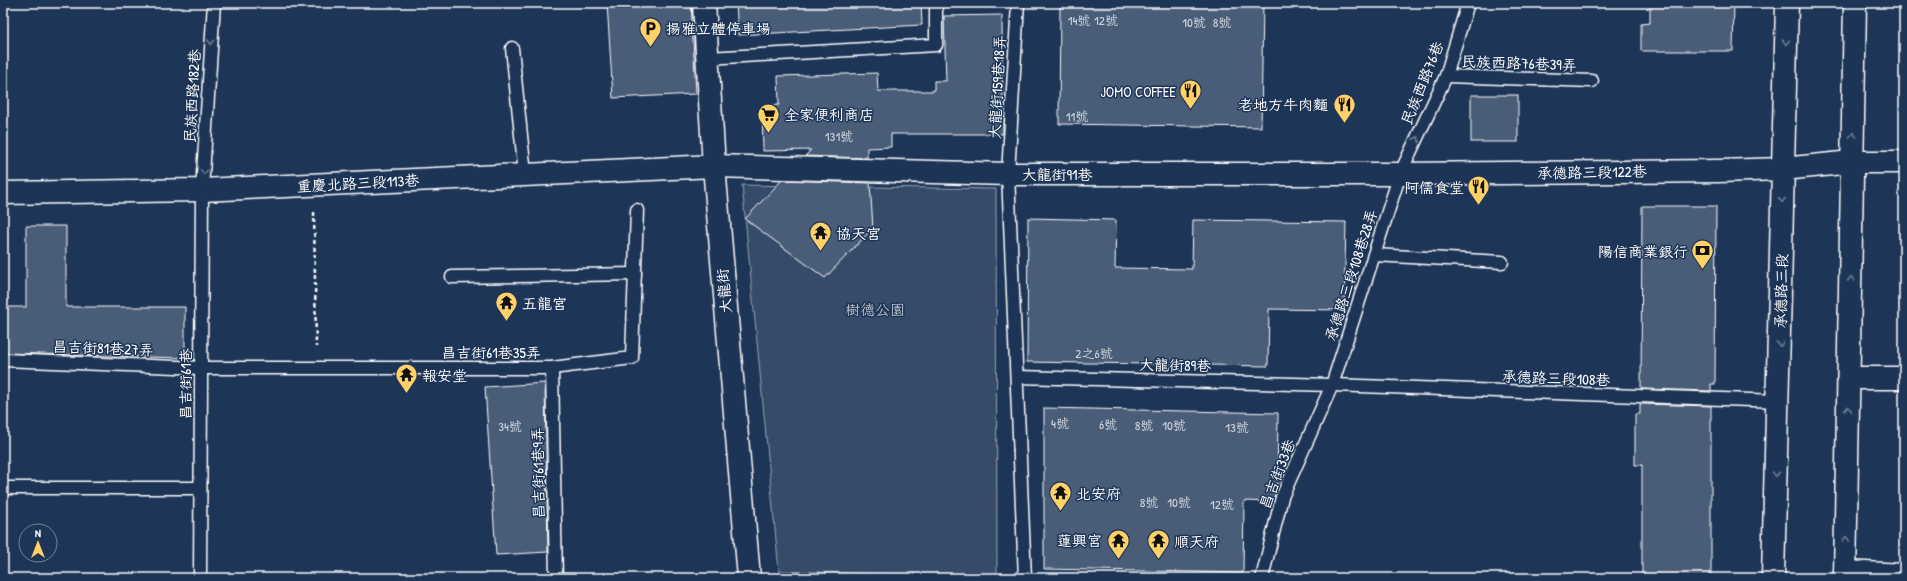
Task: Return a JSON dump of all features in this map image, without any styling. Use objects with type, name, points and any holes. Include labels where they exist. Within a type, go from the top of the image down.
[{"type":"street","name":"大龍街","points":[[704,3],[714,166],[749,578]]},
{"type":"street","name":"承德路三段","points":[[1773,578],[1779,401],[1787,3]]},
{"type":"street","points":[[1855,3],[1845,575],[1904,575]]},
{"type":"street","name":"承德路三段122巷","points":[[1400,174],[1783,169],[1852,162],[1904,162]]},
{"type":"street","name":"重慶北路三段113巷","points":[[3,193],[202,190],[714,166]]},
{"type":"street","name":"大龍街91巷","points":[[714,166],[1008,174],[1400,174]]},
{"type":"street","points":[[1849,378],[1904,378]]},
{"type":"lane","name":"民族西路182巷","points":[[202,190],[214,3]]},
{"type":"lane","points":[[707,58],[936,45],[936,3]]},
{"type":"lane","name":"大龍街159巷18弄","points":[[1018,3],[1008,174],[1025,578]]},
{"type":"lane","name":"民族西路76巷","points":[[1400,174],[1446,76],[1468,3]]},
{"type":"lane","points":[[512,48],[525,174]]},
{"type":"lane","name":"民族西路76巷39弄","points":[[1446,76],[1592,81]]},
{"type":"lane","name":"承德路三段108巷28弄","points":[[1332,385],[1400,174]]},
{"type":"lane","name":"昌吉街61巷","points":[[200,578],[202,190]]},
{"type":"lane","name":"昌吉街61巷35弄","points":[[201,368],[552,368],[632,358],[637,210]]},
{"type":"lane","points":[[1374,255],[1502,262]]},
{"type":"lane","points":[[452,276],[635,274]]},
{"type":"lane","name":"昌吉街81巷27弄","points":[[3,360],[201,368]]},
{"type":"lane","name":"昌吉街61巷9弄","points":[[552,368],[556,578]]},
{"type":"lane","name":"大龍街89巷","points":[[1017,377],[1332,385]]},
{"type":"lane","name":"承德路三段108巷","points":[[1332,385],[1779,401]]},
{"type":"lane","name":"昌吉街33巷","points":[[1262,578],[1282,497],[1332,385]]},
{"type":"lane","points":[[3,488],[200,488]]},
{"type":"path","points":[[313,185],[317,367]]},
{"type":"green space","name":"樹德公園","points":[[742,185],[996,189],[997,577],[779,571]]},
{"type":"building","name":"揚雅立體停車場","points":[[607,3],[691,3],[696,94],[613,98]]},
{"type":"building","points":[[736,3],[921,3],[922,25],[738,35]]},
{"type":"building","points":[[1060,3],[1263,3],[1261,127],[1059,124]]},
{"type":"building","points":[[1650,3],[1734,3],[1733,51],[1641,51],[1641,24],[1650,23]]},
{"type":"building","points":[[1002,15],[1003,134],[891,134],[891,147],[867,148],[867,158],[805,156],[811,150],[763,151],[762,106],[779,105],[778,76],[877,73],[878,91],[934,91],[934,81],[946,81],[944,16]]},
{"type":"building","points":[[1471,95],[1518,95],[1518,142],[1471,142]]},
{"type":"building","name":"協天宮","points":[[782,180],[870,183],[873,228],[825,278],[745,219]]},
{"type":"building","points":[[1642,206],[1716,206],[1715,384],[1711,384],[1711,391],[1641,389]]},
{"type":"building","points":[[1028,218],[1116,220],[1115,268],[1192,269],[1193,220],[1346,222],[1344,310],[1269,309],[1268,366],[1027,362]]},
{"type":"building","points":[[26,226],[66,226],[66,307],[185,307],[185,358],[3,353],[3,307],[26,307]]},
{"type":"building","points":[[545,383],[548,552],[496,555],[485,387]]},
{"type":"building","points":[[1640,404],[1711,406],[1711,578],[1642,578],[1642,465],[1635,465],[1635,414],[1640,414]]},
{"type":"building","points":[[1044,408],[1278,413],[1277,489],[1273,502],[1244,501],[1243,573],[1044,569]]},
{"type":"place","name":"揚雅立體停車場","points":[[651,48]]},
{"type":"place","name":"JOMO COFFEE","points":[[1191,110]]},
{"type":"place","name":"老地方牛肉麵","points":[[1344,124]]},
{"type":"place","name":"全家便利商店","points":[[768,134]]},
{"type":"place","name":"阿儒食堂","points":[[1479,206]]},
{"type":"place","name":"協天宮","points":[[820,252]]},
{"type":"place","name":"陽信商業銀行","points":[[1703,270]]},
{"type":"place","name":"五龍宮","points":[[506,322]]},
{"type":"place","name":"報安堂","points":[[406,394]]},
{"type":"place","name":"北安府","points":[[1061,512]]},
{"type":"place","name":"蓮興宮","points":[[1118,560]]},
{"type":"place","name":"順天府","points":[[1158,560]]}]
